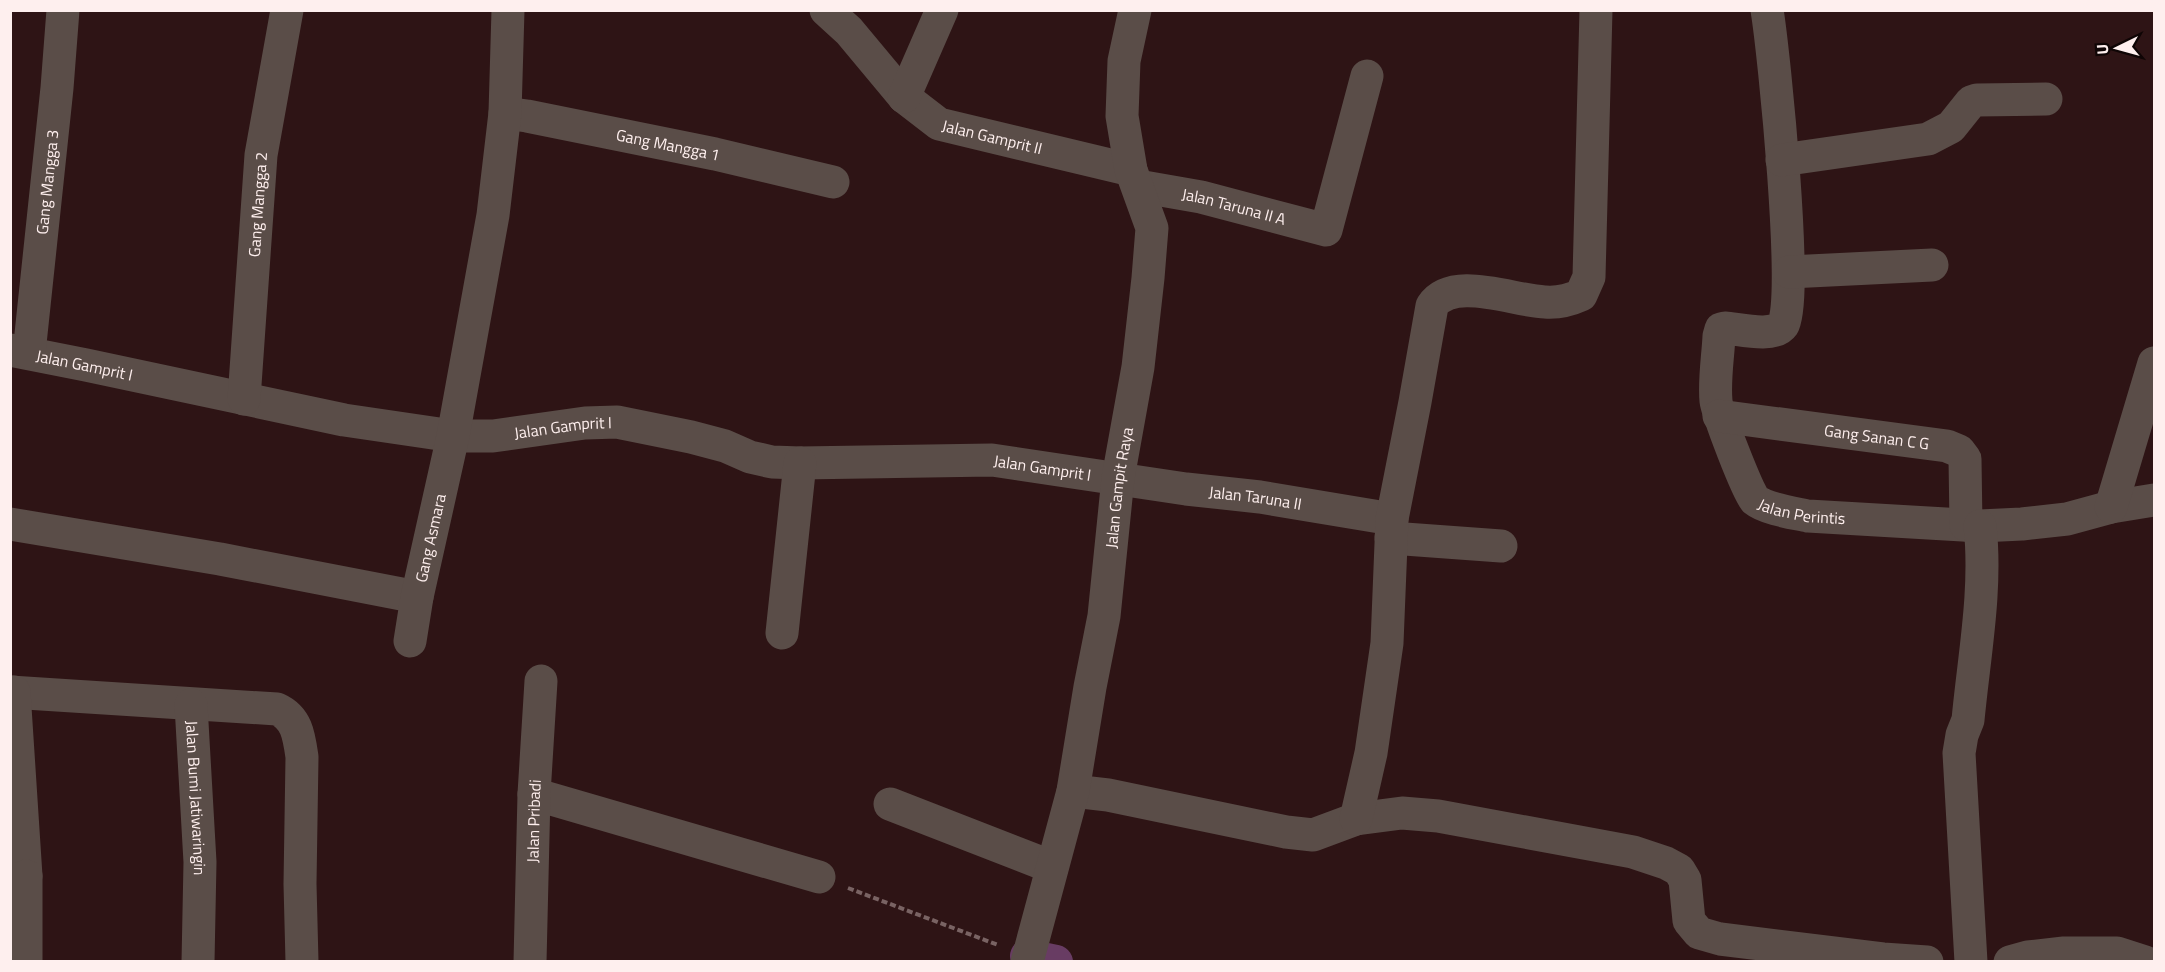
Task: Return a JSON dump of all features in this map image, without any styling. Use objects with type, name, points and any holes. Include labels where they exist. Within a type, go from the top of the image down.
[{"type":"street","name":"Gang Mangga 3","points":[[20,352],[57,88],[63,10]]},
{"type":"street","name":"Gang Mangga 2","points":[[243,399],[261,155],[286,10]]},
{"type":"street","points":[[453,436],[491,226],[505,113],[508,10]]},
{"type":"street","name":"Jalan Gamprit II","points":[[826,10],[849,31],[904,97],[939,124],[1135,178]]},
{"type":"street","points":[[904,97],[942,10]]},
{"type":"street","name":"Jalan Gampit Raya","points":[[1027,959],[1074,791],[1090,687],[1104,616],[1118,478],[1137,367],[1152,228],[1135,178],[1121,103],[1124,61],[1135,10]]},
{"type":"street","points":[[1356,819],[1371,753],[1388,643],[1391,528],[1432,306],[1437,298],[1459,290],[1546,302],[1568,300],[1581,295],[1589,277],[1596,10]]},
{"type":"street","points":[[1767,10],[1782,160],[1789,272],[1932,265]]},
{"type":"street","name":"Jalan Taruna II A","points":[[1135,178],[1326,230],[1367,76]]},
{"type":"street","points":[[1782,160],[1928,139],[1951,127],[1971,102],[1977,99],[2046,99]]},
{"type":"street","name":"Gang Mangga 1","points":[[505,113],[715,154],[833,182]]},
{"type":"street","name":"Jalan Perintis","points":[[1789,272],[1789,300],[1783,325],[1776,331],[1725,328],[1719,332],[1716,400],[1719,416],[1748,489],[1756,500],[1781,510],[1808,516],[1973,526],[2067,519],[2111,507],[2154,501]]},
{"type":"street","name":"Jalan Gamprit I","points":[[20,352],[344,420],[453,436],[493,436],[585,423],[617,422],[692,437],[772,462],[800,464],[992,460],[1118,478]]},
{"type":"street","points":[[2111,507],[2154,363]]},
{"type":"street","name":"Gang Sanan C G","points":[[1719,416],[1947,446],[1959,451],[1965,459],[1973,526],[1982,557],[1968,720],[1962,735],[1959,753],[1971,962]]},
{"type":"street","name":"Gang Asmara","points":[[410,641],[417,597],[453,436]]},
{"type":"street","points":[[782,633],[800,464]]},
{"type":"street","name":"Jalan Taruna II","points":[[1118,478],[1260,497],[1391,528],[1501,546]]},
{"type":"street","points":[[10,524],[220,559],[417,597]]},
{"type":"street","name":"Jalan Pribadi","points":[[530,962],[534,794],[541,681]]},
{"type":"street","name":"Jalan Bumi Jatiwaringin","points":[[26,962],[18,876],[12,692],[191,705],[200,862],[198,962]]},
{"type":"street","points":[[191,705],[277,709],[288,714],[294,723],[300,738],[302,757],[300,884],[302,962]]},
{"type":"street","points":[[1074,791],[1108,795],[1286,832],[1313,835],[1356,819],[1402,813],[1438,816],[1633,852],[1679,870],[1685,880],[1689,921],[1699,933],[1720,939],[1883,959],[1927,962]]},
{"type":"street","points":[[534,794],[819,877]]},
{"type":"street","points":[[890,804],[1052,867]]},
{"type":"street","points":[[2010,962],[2028,957],[2064,953],[2117,953],[2145,962]]},
{"type":"path","points":[[819,877],[1027,959]]},
{"type":"waterway","points":[[1027,956],[1056,962]]}]
